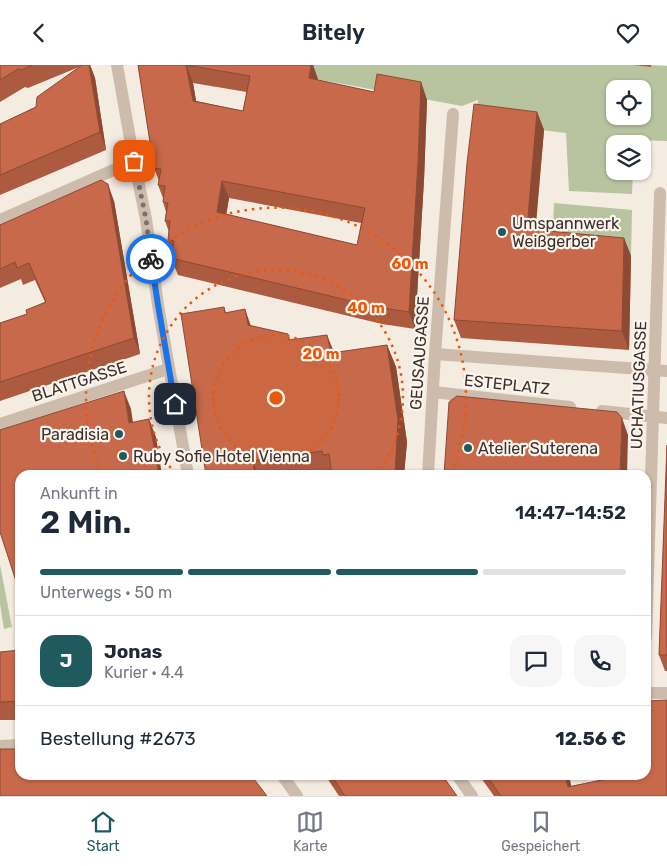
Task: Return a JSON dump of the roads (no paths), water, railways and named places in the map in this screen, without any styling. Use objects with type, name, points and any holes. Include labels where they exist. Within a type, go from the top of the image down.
[{"type":"street","points":[[117,65],[146,219],[168,369],[187,470]]},
{"type":"street","name":"GEUSAUGASSE","points":[[428,470],[453,114]]},
{"type":"street","points":[[0,220],[134,161]]},
{"type":"street","name":"UCHATIUSGASSE","points":[[651,500],[654,417],[661,370],[660,193]]},
{"type":"street","name":"ESTEPLATZ","points":[[435,354],[661,370]]},
{"type":"street","name":"BLATTGASSE","points":[[0,424],[168,369]]},
{"type":"street","name":"ESTEPLATZ","points":[[433,392],[667,418]]},
{"type":"street","points":[[651,693],[667,693]]},
{"type":"street","points":[[0,746],[15,745]]},
{"type":"street","points":[[286,780],[297,796]]},
{"type":"street","points":[[461,780],[472,796]]},
{"type":"place","name":"Umspannwerk Weißgerber","points":[[502,232]]},
{"type":"place","name":"Paradisia","points":[[119,434]]},
{"type":"place","name":"Atelier Suterena","points":[[468,448]]},
{"type":"place","name":"Ruby Sofie Hotel Vienna","points":[[123,456]]}]
